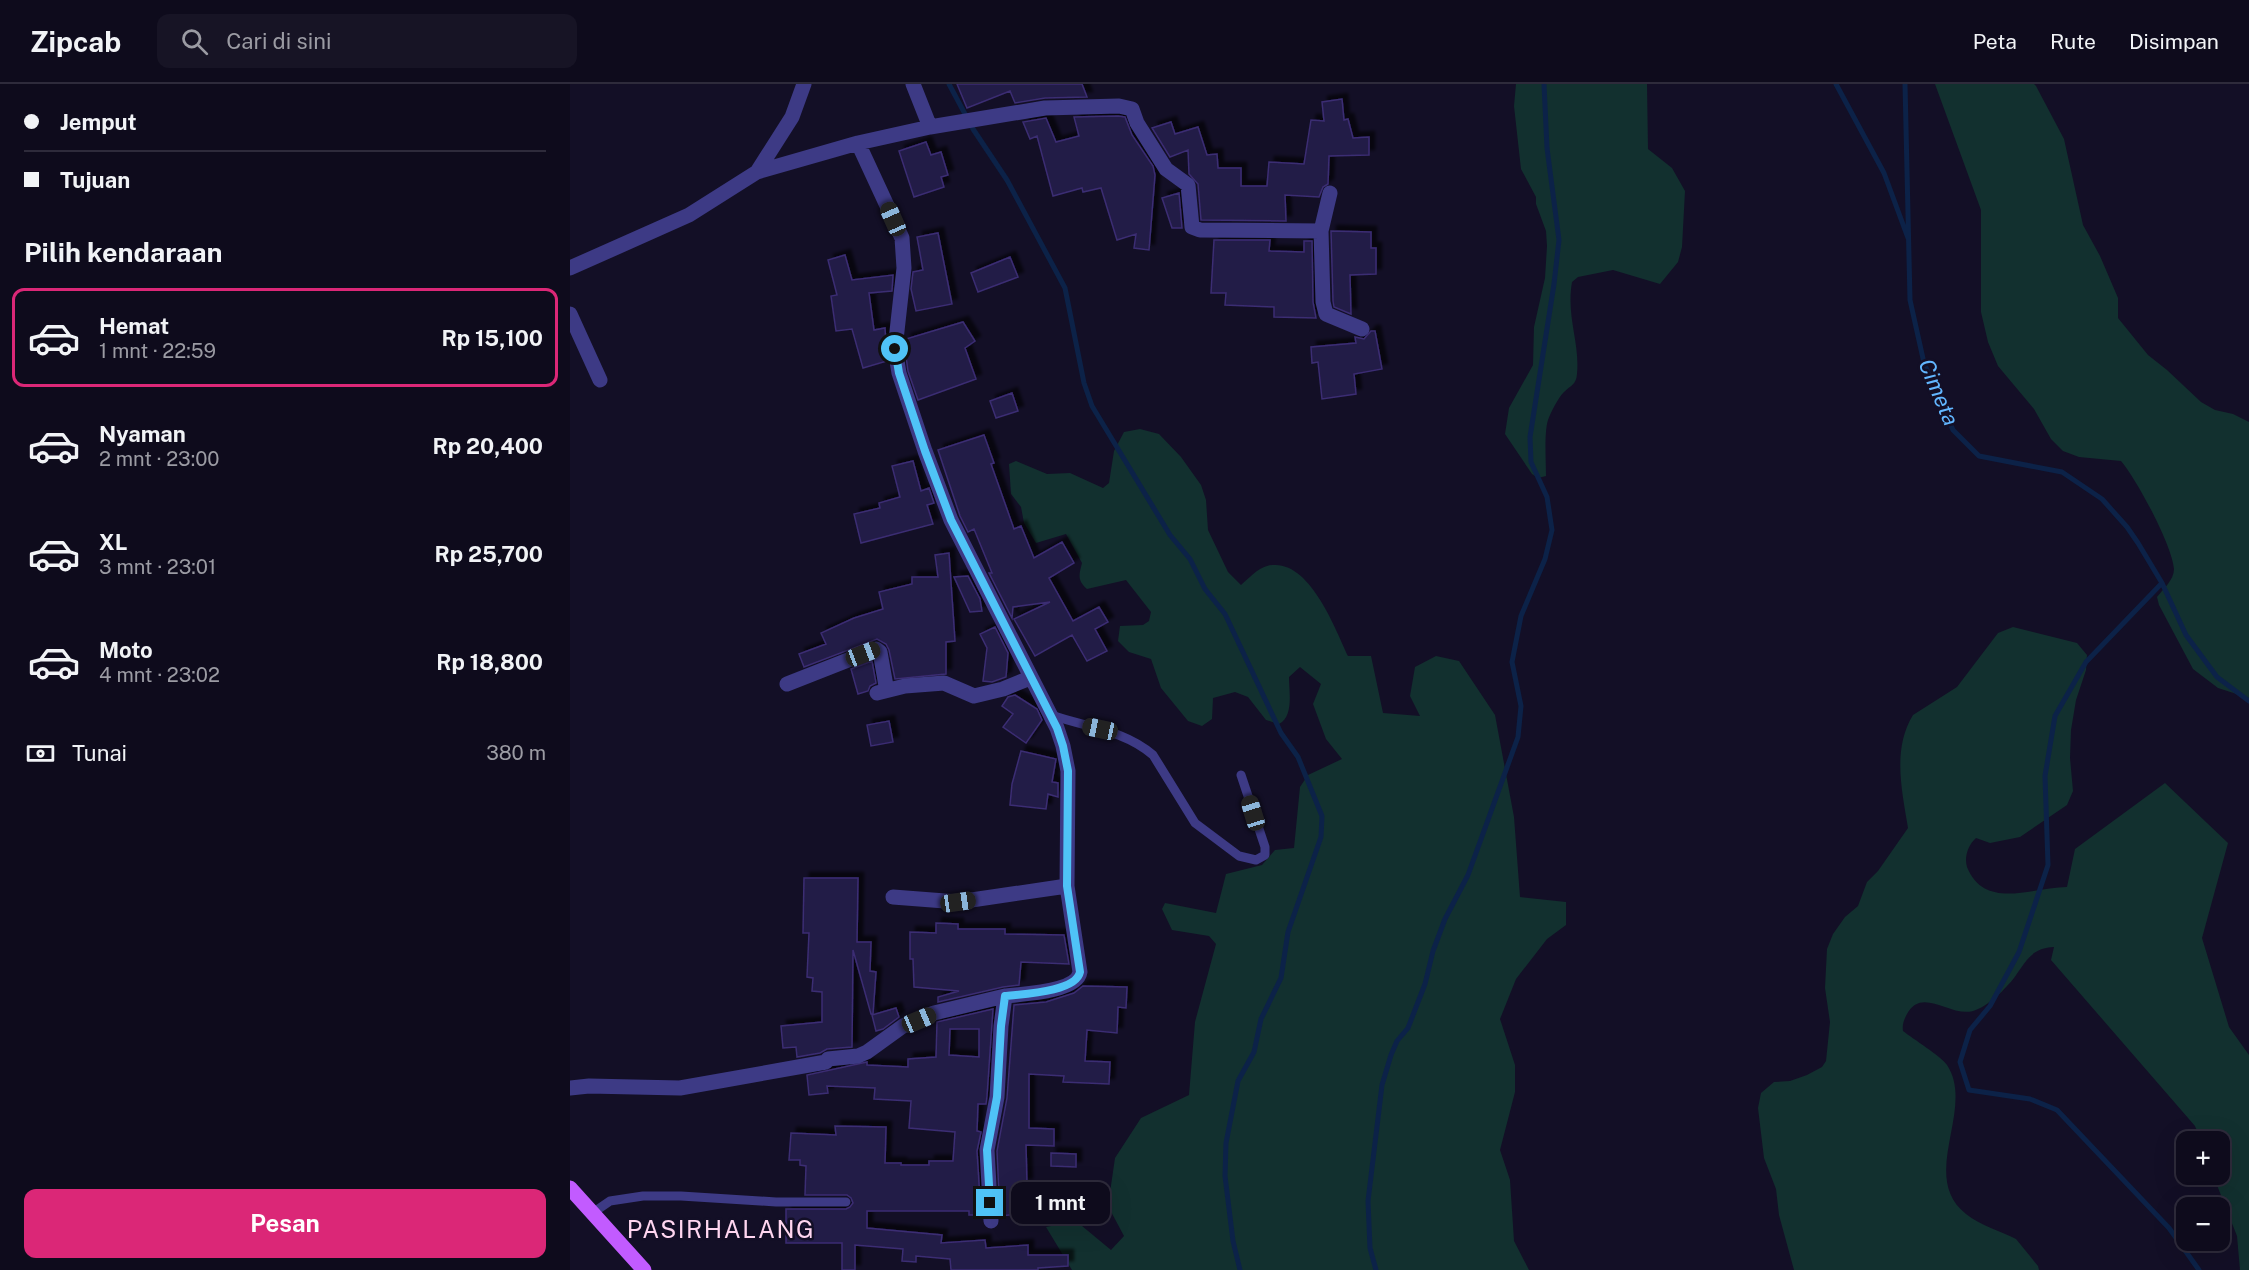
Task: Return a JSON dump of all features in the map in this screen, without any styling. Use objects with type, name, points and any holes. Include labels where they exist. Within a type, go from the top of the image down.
[{"type":"main road","points":[[570,1188],[644,1270]]},
{"type":"street","points":[[757,172],[792,117],[804,84]]},
{"type":"street","points":[[913,84],[930,127]]},
{"type":"street","points":[[570,268],[689,215],[757,172],[858,143],[930,127],[1045,108],[1127,107],[1131,109],[1166,170],[1188,185],[1192,227],[1210,231],[1321,231]]},
{"type":"street","points":[[570,1088],[590,1086],[680,1088],[826,1062],[828,1059],[858,1056],[903,1026],[934,1013],[1005,996],[1054,989],[1075,982],[1079,978],[1081,969],[1067,886],[1068,771],[1063,746],[951,520],[925,451],[899,373],[895,349],[904,268],[902,238],[858,143]]},
{"type":"street","points":[[1330,193],[1321,231],[1323,302],[1326,314],[1362,329]]},
{"type":"street","points":[[570,314],[600,380]]},
{"type":"street","points":[[787,684],[876,649],[880,652],[886,686],[883,691],[944,682],[974,696],[1004,689],[1030,678]]},
{"type":"street","points":[[893,897],[958,902],[1067,886]]},
{"type":"street","points":[[991,1221],[987,1150],[997,1097],[1005,996]]},
{"type":"lane","points":[[1049,715],[1118,733],[1144,747],[1153,755],[1195,823],[1239,856],[1256,860],[1265,855],[1265,847],[1241,774]]},
{"type":"lane","points":[[594,1212],[610,1201],[643,1196],[776,1202],[846,1202]]},
{"type":"green space","points":[[1516,84],[1647,84],[1648,149],[1672,168],[1685,191],[1682,247],[1678,262],[1660,284],[1613,270],[1578,277],[1572,282],[1571,307],[1577,351],[1576,378],[1559,398],[1548,420],[1546,476],[1538,478],[1532,474],[1505,434],[1509,408],[1533,365],[1534,327],[1545,278],[1547,246],[1546,231],[1536,204],[1536,197],[1521,169],[1514,106]]},
{"type":"green space","points":[[1935,84],[2034,84],[2036,86],[2064,139],[2083,225],[2100,256],[2118,298],[2118,318],[2148,355],[2201,402],[2215,410],[2233,414],[2249,422],[2249,698],[2218,688],[2193,669],[2159,605],[2157,597],[2174,573],[2172,558],[2161,529],[2128,470],[2121,461],[2079,457],[2063,451],[2051,439],[2034,409],[1998,366],[1988,342],[1981,312],[1981,210]]},
{"type":"green space","points":[[1140,429],[1159,434],[1181,457],[1201,485],[1206,500],[1208,530],[1228,572],[1241,585],[1257,571],[1267,566],[1282,566],[1295,571],[1318,596],[1348,656],[1371,656],[1383,713],[1420,716],[1410,696],[1415,667],[1436,656],[1459,661],[1495,715],[1514,817],[1520,897],[1566,902],[1566,925],[1547,939],[1516,979],[1500,1019],[1515,1065],[1515,1092],[1500,1150],[1510,1180],[1514,1241],[1529,1270],[1072,1270],[1046,1227],[1076,1221],[1111,1250],[1124,1236],[1108,1206],[1115,1158],[1141,1118],[1189,1095],[1195,1022],[1216,944],[1209,936],[1172,930],[1162,909],[1165,903],[1216,913],[1226,874],[1262,865],[1275,850],[1294,848],[1300,787],[1308,775],[1342,759],[1326,739],[1313,704],[1321,684],[1300,667],[1289,677],[1289,710],[1279,724],[1266,720],[1248,697],[1235,692],[1213,698],[1212,719],[1202,726],[1188,721],[1161,688],[1151,659],[1129,652],[1118,641],[1120,626],[1143,625],[1149,621],[1151,612],[1126,580],[1087,589],[1080,577],[1082,563],[1066,534],[1036,543],[1024,523],[1021,507],[1011,494],[1009,464],[1016,461],[1047,474],[1070,473],[1103,488],[1109,483],[1114,451],[1124,432]]},
{"type":"green space","points":[[2013,627],[2077,643],[2087,655],[2086,670],[2076,700],[2071,730],[2070,758],[2073,791],[2067,805],[2020,837],[1990,843],[1976,838],[1966,855],[1967,867],[1975,880],[1985,889],[1997,893],[2011,894],[2067,887],[2075,849],[2165,783],[2228,843],[2202,938],[2229,1027],[2249,1055],[2249,1270],[2240,1270],[2237,1236],[2230,1218],[2230,1197],[2222,1197],[2217,1185],[2230,1185],[2230,1131],[2197,1131],[2051,960],[2054,947],[2045,948],[2031,955],[2004,989],[1982,1007],[1969,1012],[1921,1002],[1907,1014],[1903,1026],[1903,1031],[1944,1061],[1954,1082],[1955,1102],[1947,1162],[1947,1181],[1953,1198],[1972,1218],[2016,1239],[2039,1270],[1794,1270],[1779,1215],[1776,1189],[1764,1158],[1758,1108],[1761,1093],[1774,1082],[1790,1081],[1807,1075],[1822,1067],[1826,1061],[1830,1022],[1825,988],[1827,949],[1833,934],[1845,917],[1858,906],[1867,882],[1878,871],[1908,828],[1900,770],[1907,728],[1913,715],[1957,687],[1998,633]]},
{"type":"building","points":[[957,84],[1082,84],[1087,97],[1045,98],[1015,103],[1010,91],[967,108]]},
{"type":"building","points":[[1342,99],[1344,120],[1348,119],[1353,138],[1369,137],[1369,155],[1329,156],[1328,184],[1323,187],[1319,197],[1285,195],[1286,221],[1201,220],[1198,184],[1189,174],[1188,150],[1170,157],[1152,128],[1171,122],[1175,134],[1198,127],[1207,155],[1217,154],[1218,168],[1241,168],[1241,186],[1267,186],[1269,162],[1304,164],[1311,120],[1324,121],[1322,102]]},
{"type":"building","points":[[1074,117],[1125,117],[1132,135],[1153,166],[1155,175],[1149,250],[1134,248],[1136,234],[1117,240],[1101,188],[1083,192],[1082,188],[1053,196],[1037,136],[1030,139],[1023,122],[1046,118],[1056,142],[1079,136]]},
{"type":"building","points":[[926,142],[931,155],[941,152],[948,175],[941,177],[944,187],[914,197],[899,151]]},
{"type":"building","points":[[1179,193],[1182,228],[1172,228],[1162,198]]},
{"type":"building","points":[[1331,231],[1371,232],[1371,248],[1376,248],[1376,274],[1350,275],[1351,314],[1334,307]]},
{"type":"building","points":[[938,233],[952,304],[916,311],[911,289],[913,272],[923,270],[917,237]]},
{"type":"building","points":[[1214,240],[1270,240],[1269,251],[1304,252],[1304,241],[1312,241],[1313,302],[1316,318],[1274,317],[1274,307],[1225,305],[1226,293],[1211,293]]},
{"type":"building","points":[[845,255],[852,280],[893,275],[892,291],[869,293],[874,330],[885,328],[887,361],[863,368],[852,329],[836,331],[831,296],[837,295],[828,260]]},
{"type":"building","points":[[1010,257],[1018,277],[978,292],[971,273]]},
{"type":"building","points":[[963,322],[975,341],[965,348],[976,379],[918,400],[908,371],[906,339]]},
{"type":"building","points":[[1371,331],[1375,331],[1382,369],[1354,374],[1356,394],[1322,399],[1318,362],[1312,363],[1311,347],[1356,343],[1355,337],[1364,339]]},
{"type":"building","points":[[1012,393],[1018,411],[996,418],[990,401]]},
{"type":"building","points":[[984,435],[994,463],[991,464],[1014,529],[1021,526],[1034,558],[1062,542],[1074,563],[1049,578],[1073,621],[1099,607],[1108,622],[1095,629],[1107,651],[1087,661],[1072,635],[1035,656],[1014,619],[1050,602],[1013,607],[1012,618],[989,573],[992,573],[974,529],[968,532],[960,516],[938,450]]},
{"type":"building","points":[[913,461],[921,491],[929,488],[934,503],[927,505],[933,524],[861,543],[854,514],[880,508],[879,503],[900,497],[892,466]]},
{"type":"building","points":[[949,553],[955,641],[946,642],[946,674],[895,679],[889,650],[886,644],[877,639],[804,667],[799,654],[826,644],[821,633],[854,618],[883,609],[879,592],[912,584],[912,577],[938,577],[935,555]]},
{"type":"building","points":[[968,576],[980,599],[982,611],[970,612],[954,577]]},
{"type":"building","points":[[995,627],[1008,653],[1006,677],[992,682],[983,681],[987,648],[980,634]]},
{"type":"building","points":[[872,661],[876,683],[870,686],[868,691],[858,694],[851,669]]},
{"type":"building","points":[[1015,695],[1037,709],[1042,720],[1026,743],[1003,727],[1013,714],[1002,706],[1008,697]]},
{"type":"building","points":[[889,721],[893,742],[871,746],[867,725]]},
{"type":"building","points":[[1021,751],[1056,759],[1052,782],[1058,783],[1058,797],[1048,794],[1046,809],[1010,805],[1012,784]]},
{"type":"building","points":[[804,878],[858,878],[857,942],[871,942],[870,971],[876,972],[873,1014],[871,1014],[853,950],[852,1047],[827,1049],[820,1053],[797,1057],[796,1047],[783,1048],[781,1026],[822,1022],[822,992],[812,991],[813,978],[807,977],[809,933],[803,933]]},
{"type":"building","points":[[936,923],[958,924],[958,929],[1005,929],[1005,934],[1064,935],[1069,964],[1021,962],[1019,985],[938,1002],[938,997],[959,991],[914,987],[913,959],[910,959],[910,932],[936,933]]},
{"type":"building","points":[[1083,986],[1127,987],[1126,1008],[1118,1007],[1117,1033],[1087,1030],[1085,1061],[1110,1062],[1109,1084],[1063,1082],[1064,1076],[1029,1074],[1029,1128],[1054,1129],[1054,1146],[1026,1145],[1027,1184],[1017,1184],[1019,1214],[1000,1216],[997,1151],[1007,1098],[1014,1005],[1046,1002],[1074,993]]},
{"type":"building","points":[[896,1008],[899,1017],[883,1029],[876,1031],[872,1015]]},
{"type":"building","points":[[993,1009],[986,1104],[978,1104],[977,1131],[981,1132],[977,1151],[981,1215],[969,1215],[969,1211],[867,1211],[867,1228],[942,1235],[941,1243],[985,1240],[986,1248],[1028,1245],[1028,1255],[1068,1255],[1068,1266],[1038,1268],[1038,1270],[951,1270],[950,1259],[916,1256],[916,1262],[902,1261],[903,1249],[855,1245],[855,1270],[842,1270],[842,1243],[786,1243],[786,1209],[846,1209],[853,1203],[847,1195],[805,1195],[806,1166],[800,1165],[800,1160],[789,1160],[791,1133],[836,1135],[835,1126],[886,1127],[885,1163],[929,1165],[929,1161],[953,1161],[955,1132],[909,1128],[911,1101],[874,1099],[875,1088],[827,1086],[828,1093],[809,1095],[807,1075],[867,1062],[867,1065],[908,1067],[908,1059],[936,1057],[937,1022]],"holes":[[[950,1029],[979,1029],[979,1057],[949,1055]]]},
{"type":"building","points":[[1051,1153],[1076,1154],[1076,1167],[1051,1166]]},
{"type":"waterway","points":[[949,84],[973,129],[1007,180],[1065,288],[1084,383],[1092,406],[1170,535],[1190,559],[1205,589],[1225,614],[1281,733],[1298,757],[1322,816],[1321,837],[1288,932],[1281,978],[1261,1019],[1254,1052],[1238,1081],[1226,1143],[1225,1176],[1233,1241],[1240,1270]]},
{"type":"waterway","points":[[1376,1270],[1370,1248],[1368,1201],[1382,1085],[1391,1055],[1397,1041],[1408,1028],[1425,984],[1433,951],[1445,919],[1468,875],[1518,737],[1521,706],[1512,662],[1521,616],[1545,559],[1552,530],[1547,497],[1531,462],[1530,437],[1559,240],[1547,148],[1544,84]]},
{"type":"waterway","points":[[1836,84],[1884,173],[1908,238]]},
{"type":"waterway","name":"Cimeta","points":[[1905,84],[1910,300],[1924,363],[1953,430],[1979,456],[2062,472],[2102,499],[2138,543],[2162,583],[2186,635],[2217,677],[2249,701]]},
{"type":"waterway","points":[[2162,583],[2086,662],[2055,716],[2045,776],[2048,865],[2019,952],[1990,1006],[1970,1030],[1960,1062],[1969,1090],[2030,1099],[2057,1110],[2169,1228],[2199,1270]]},
{"type":"district","name":"PASIRHALANG","points":[[721,1229]]},
{"type":"route","points":[[895,349],[899,373],[951,520],[1057,728],[1068,771],[1067,886],[1081,969],[1079,978],[1075,982],[1054,989],[1005,996],[1001,1026],[999,1081],[987,1150],[990,1170],[990,1203]]}]
